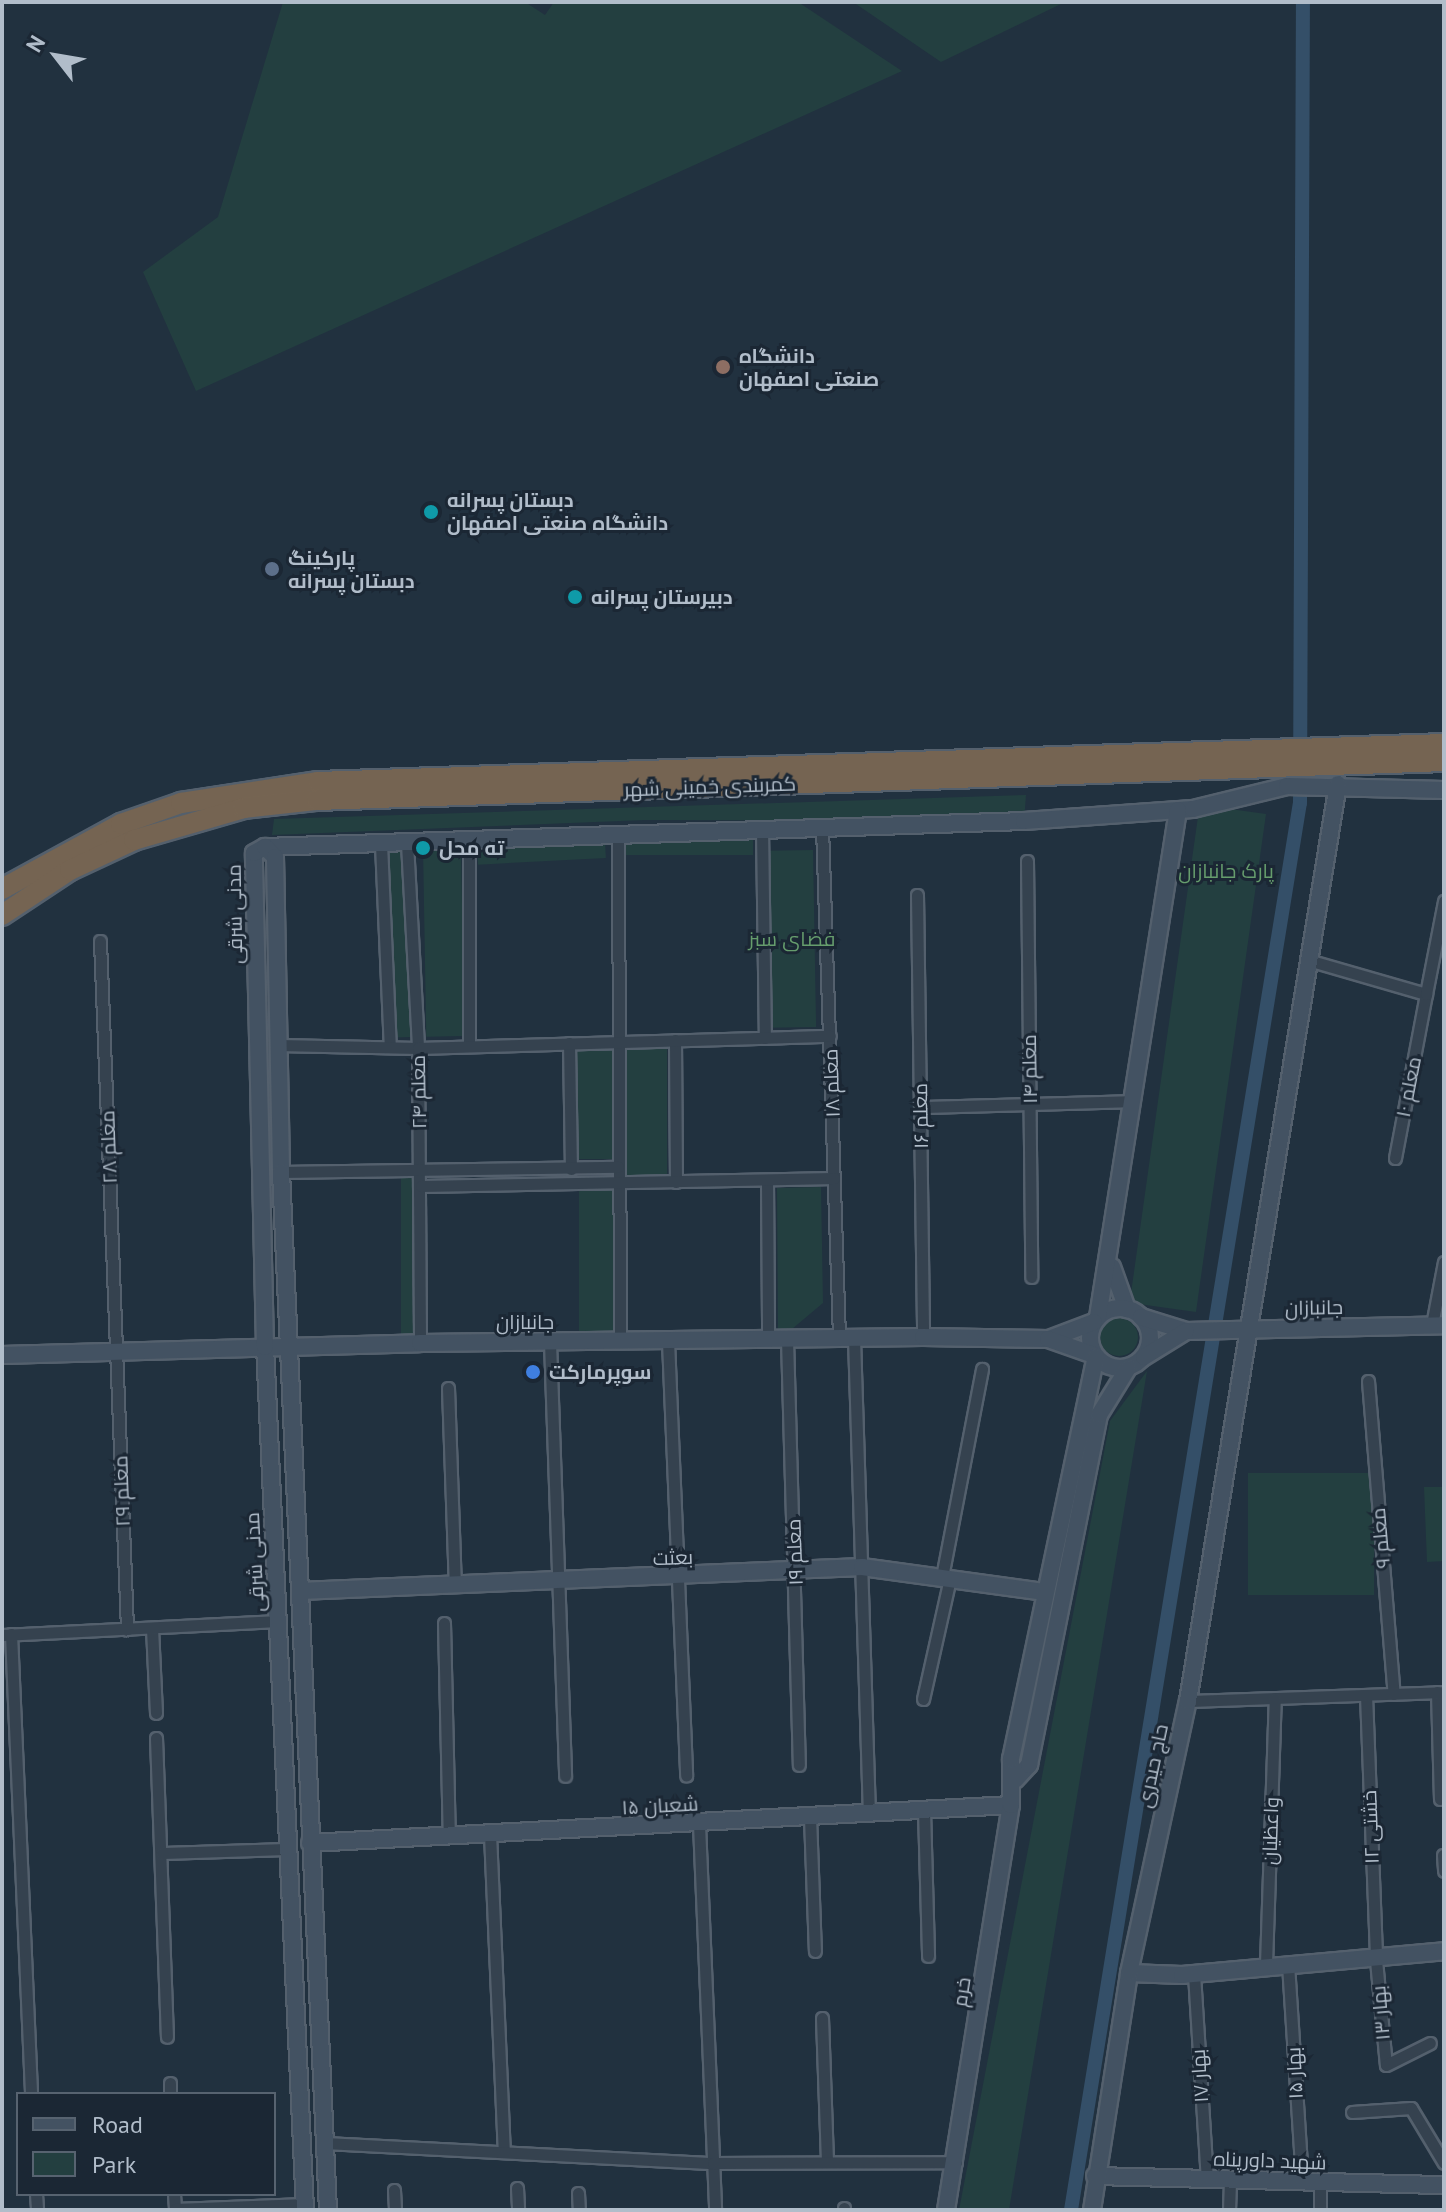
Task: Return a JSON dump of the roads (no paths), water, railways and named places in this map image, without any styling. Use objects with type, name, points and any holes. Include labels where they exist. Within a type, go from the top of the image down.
[{"type":"highway","name":"کمربندی خمینی شهر","points":[[1326,772],[1444,744]]},
{"type":"highway","name":"کمربندی خمینی شهر","points":[[2,889],[121,824],[181,803],[318,782],[1208,763],[1326,772],[1444,761]]},
{"type":"highway","name":"کمربندی خمینی شهر","points":[[2,915],[70,870],[134,840],[244,808],[317,800],[1208,763]]},
{"type":"street","points":[[265,847],[822,827],[1178,810],[1287,786],[1326,772],[1444,790]]},
{"type":"street","name":"حاج حیدری","points":[[1092,2210],[1129,1973],[1188,1701],[1245,1330],[1308,960],[1326,772]]},
{"type":"street","points":[[1095,1356],[1089,1336],[1110,1262],[1131,1101],[1178,810]]},
{"type":"street","name":"معلم ۱۸","points":[[822,827],[834,1178],[862,1567],[869,1814]]},
{"type":"street","points":[[762,829],[765,1038]]},
{"type":"street","points":[[618,834],[620,1341]]},
{"type":"street","points":[[469,839],[469,1045]]},
{"type":"street","name":"معلم ۲۴","points":[[407,843],[418,1048],[420,1343]]},
{"type":"street","points":[[381,844],[390,1047]]},
{"type":"street","name":"مدنی شرقی","points":[[305,2207],[265,1347],[254,853],[265,847],[275,857],[281,1172],[328,2210]]},
{"type":"street","name":"معلم ۱۴","points":[[1027,861],[1031,1277]]},
{"type":"street","name":"معلم ۱۶","points":[[917,895],[923,1337]]},
{"type":"street","name":"معلم ۱۰","points":[[1395,1158],[1444,901]]},
{"type":"street","name":"معلم ۲۸","points":[[100,941],[117,1352]]},
{"type":"street","points":[[1308,960],[1426,994]]},
{"type":"street","points":[[278,1045],[418,1048],[830,1036]]},
{"type":"street","points":[[675,1040],[676,1182]]},
{"type":"street","points":[[569,1043],[571,1169]]},
{"type":"street","points":[[921,1107],[1131,1101]]},
{"type":"street","points":[[281,1172],[618,1167]]},
{"type":"street","points":[[421,1186],[834,1178]]},
{"type":"street","points":[[767,1180],[768,1339]]},
{"type":"street","points":[[1110,1262],[1150,1339],[1144,1357]]},
{"type":"street","points":[[1438,1325],[1444,1262]]},
{"type":"street","points":[[1048,1339],[1096,1320],[1134,1313],[1186,1331]]},
{"type":"street","name":"جانبازان","points":[[1186,1331],[1438,1325]]},
{"type":"street","points":[[1048,1339],[1095,1356],[1108,1367],[1128,1368],[1186,1331]]},
{"type":"street","name":"جانبازان","points":[[2,1355],[420,1343],[923,1337],[1048,1339]]},
{"type":"street","name":"معلم ۱۹","points":[[787,1339],[796,1571],[799,1765]]},
{"type":"street","points":[[668,1341],[674,1578],[686,1776]]},
{"type":"street","points":[[550,1342],[565,1776]]},
{"type":"street","name":"معلم ۲۹","points":[[117,1352],[127,1629]]},
{"type":"street","name":"خرم","points":[[1015,1780],[1029,1765],[1091,1414],[1095,1356]]},
{"type":"street","name":"خرم","points":[[946,2210],[1015,1780],[1011,1759],[1045,1592],[1091,1414],[1128,1368]]},
{"type":"street","points":[[923,1699],[982,1369]]},
{"type":"street","name":"معلم ۹","points":[[1368,1381],[1394,1694]]},
{"type":"street","points":[[448,1388],[455,1586]]},
{"type":"street","name":"بعثت","points":[[300,1591],[674,1578],[862,1567],[1045,1592]]},
{"type":"street","points":[[31,2092],[6,1635],[278,1621]]},
{"type":"street","points":[[444,1623],[449,1836]]},
{"type":"street","points":[[152,1628],[156,1713]]},
{"type":"street","points":[[1188,1701],[1440,1692],[1440,1799]]},
{"type":"street","name":"خشتی ۱۲","points":[[1366,1695],[1376,1960]]},
{"type":"street","name":"واعظیان","points":[[1266,1964],[1275,1698]]},
{"type":"street","points":[[156,1738],[167,2037]]},
{"type":"street","name":"۱۵ شعبان","points":[[310,1843],[1011,1805]]},
{"type":"street","points":[[924,1810],[928,1956]]},
{"type":"street","points":[[810,1817],[815,1951]]},
{"type":"street","points":[[699,1824],[715,2210]]},
{"type":"street","points":[[490,1834],[504,2152]]},
{"type":"street","points":[[161,1853],[288,1849]]},
{"type":"street","points":[[1443,1855],[1444,1871]]},
{"type":"street","points":[[1129,1973],[1194,1974],[1266,1964],[1376,1960],[1444,1951]]},
{"type":"street","name":"بهار ۱۳","points":[[1376,1960],[1386,2065],[1430,2043]]},
{"type":"street","name":"بهار ۱۵","points":[[1288,1964],[1302,2181]]},
{"type":"street","name":"بهار ۱۷","points":[[1194,1974],[1207,2179]]},
{"type":"street","points":[[822,2018],[827,2162]]},
{"type":"street","points":[[1352,2112],[1411,2108],[1444,2163]]},
{"type":"street","points":[[325,2143],[713,2163],[956,2162]]},
{"type":"street","name":"شهید داورپناه","points":[[1095,2176],[1444,2185]]},
{"type":"street","points":[[1229,2210],[1230,2180]]},
{"type":"street","points":[[1320,2182],[1320,2210]]},
{"type":"street","points":[[517,2188],[518,2210]]},
{"type":"street","points":[[394,2190],[395,2210]]},
{"type":"street","points":[[578,2193],[579,2210]]},
{"type":"street","points":[[175,2209],[305,2207]]},
{"type":"waterway","points":[[1071,2210],[1300,803],[1303,2]]},
{"type":"place","name":"دانشگاه صنعتی اصفهان","points":[[723,367]]},
{"type":"place","name":"دبستان پسرانه دانشگاه صنعتی اصفهان","points":[[431,512]]},
{"type":"place","name":"پارکینگ دبستان پسرانه","points":[[272,569]]},
{"type":"place","name":"دبیرستان پسرانه","points":[[575,597]]},
{"type":"place","name":"ته محل","points":[[423,848]]},
{"type":"place","name":"سوپرمارکت","points":[[533,1372]]},
{"type":"park label","name":"پارک جانبازان","points":[[1226,871]]},
{"type":"park label","name":"فضای سبز","points":[[792,939]]}]
